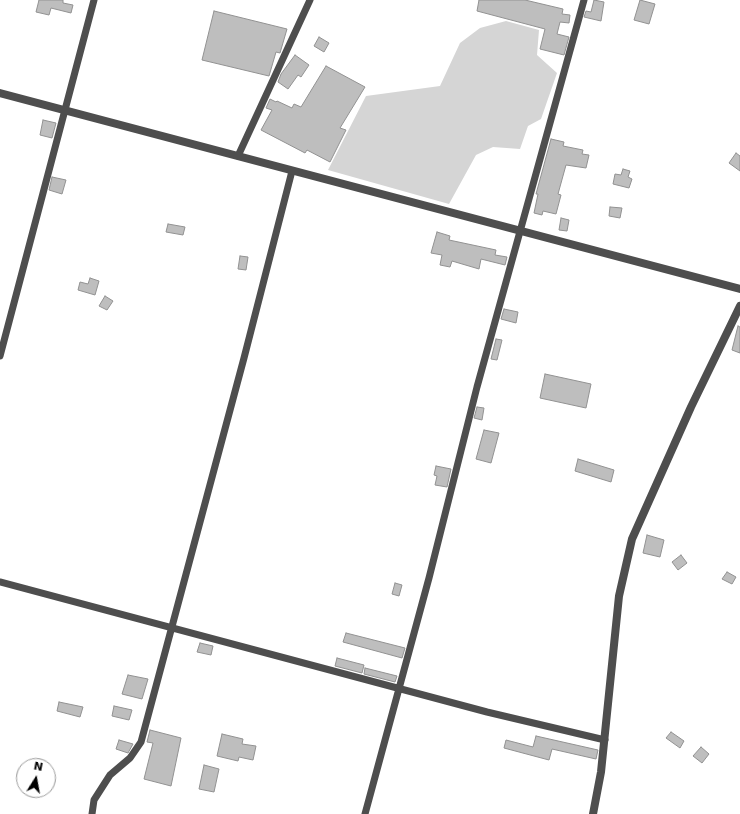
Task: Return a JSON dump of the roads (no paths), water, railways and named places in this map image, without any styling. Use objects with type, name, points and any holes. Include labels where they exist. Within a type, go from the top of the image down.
[{"type":"street","points":[[0,356],[94,0]]},
{"type":"street","points":[[238,156],[310,0]]},
{"type":"street","points":[[365,814],[398,687],[429,578],[477,387],[584,0]]},
{"type":"street","points":[[0,93],[519,232],[740,289]]},
{"type":"street","points":[[92,814],[94,800],[110,775],[130,758],[141,742],[292,171]]},
{"type":"street","points":[[592,814],[601,772],[605,740],[619,596],[632,539],[691,407],[740,306]]},
{"type":"street","points":[[0,582],[398,687],[487,712],[605,740]]}]
